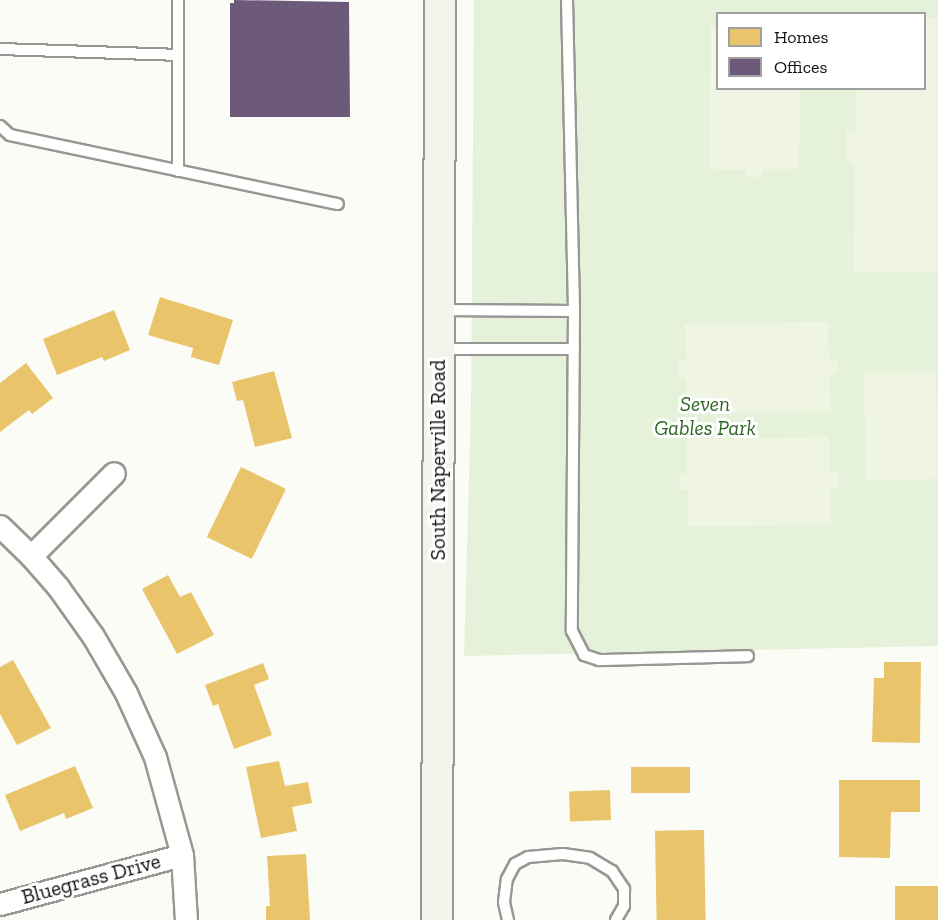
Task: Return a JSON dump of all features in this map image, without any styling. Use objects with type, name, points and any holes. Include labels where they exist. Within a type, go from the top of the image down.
[{"type":"main road","name":"South Naperville Road","points":[[438,920],[440,0]]},
{"type":"street","points":[[31,556],[114,473]]},
{"type":"street","points":[[0,526],[58,587],[93,636],[126,693],[155,758],[182,855],[186,920]]},
{"type":"street","name":"Bluegrass Drive","points":[[0,904],[182,855]]},
{"type":"lane","points":[[178,0],[178,171]]},
{"type":"lane","points":[[567,0],[574,311],[572,631],[584,655],[599,660],[748,656]]},
{"type":"lane","points":[[0,49],[178,55]]},
{"type":"lane","points":[[0,126],[10,135],[338,204]]},
{"type":"lane","points":[[439,310],[574,311]]},
{"type":"lane","points":[[438,349],[574,349]]},
{"type":"lane","points":[[508,920],[504,902],[507,879],[515,864],[528,857],[562,854],[590,858],[612,871],[624,889],[624,906],[616,920]]},
{"type":"green space","name":"Seven Gables Park","points":[[474,0],[938,0],[938,646],[464,656],[471,405]]},
{"type":"green space","points":[[926,18],[938,19],[938,272],[853,272],[855,162],[846,161],[846,131],[855,131],[856,90],[926,90]]},
{"type":"green space","points":[[710,26],[716,26],[716,90],[800,90],[799,169],[762,169],[761,177],[746,177],[745,170],[709,169]]},
{"type":"green space","points":[[828,322],[829,360],[837,360],[837,374],[829,375],[830,411],[687,413],[686,378],[679,377],[678,361],[686,360],[685,324]]},
{"type":"green space","points":[[936,372],[938,479],[866,480],[864,373]]},
{"type":"green space","points":[[829,437],[829,473],[839,473],[839,487],[830,488],[831,525],[688,526],[688,490],[680,490],[680,475],[687,474],[687,439]]},
{"type":"building: Homes","points":[[160,297],[233,320],[219,365],[191,357],[193,348],[148,335]]},
{"type":"building: Homes","points":[[114,310],[130,350],[104,361],[102,357],[57,375],[43,339]]},
{"type":"building: Homes","points":[[26,363],[53,398],[32,414],[29,410],[0,432],[0,383]]},
{"type":"building: Homes","points":[[274,371],[292,438],[255,447],[243,400],[237,401],[232,382]]},
{"type":"building: Homes","points":[[241,467],[286,489],[252,559],[207,537]]},
{"type":"building: Homes","points":[[168,575],[180,597],[191,592],[214,635],[177,654],[142,589]]},
{"type":"building: Homes","points":[[13,660],[51,728],[17,745],[0,714],[0,667]]},
{"type":"building: Homes","points":[[884,662],[921,662],[920,743],[872,742],[874,678],[884,678]]},
{"type":"building: Homes","points":[[263,663],[269,679],[254,685],[272,735],[234,749],[218,704],[213,706],[205,685]]},
{"type":"building: Homes","points":[[279,761],[285,786],[308,782],[312,803],[292,807],[297,831],[261,838],[246,767]]},
{"type":"building: Homes","points":[[75,766],[93,808],[66,819],[64,813],[20,831],[5,795]]},
{"type":"building: Homes","points":[[631,767],[690,767],[690,793],[631,793]]},
{"type":"building: Homes","points":[[839,780],[920,780],[920,812],[891,812],[890,858],[839,857]]},
{"type":"building: Homes","points":[[610,790],[611,820],[570,821],[569,791]]},
{"type":"building: Homes","points":[[704,830],[706,920],[657,920],[655,831]]},
{"type":"building: Homes","points":[[306,854],[310,920],[266,920],[266,906],[270,906],[267,856]]},
{"type":"building: Homes","points":[[895,886],[938,886],[938,920],[895,920]]},
{"type":"building: Offices","points":[[234,0],[349,2],[350,117],[230,117],[230,3],[234,3]]}]
